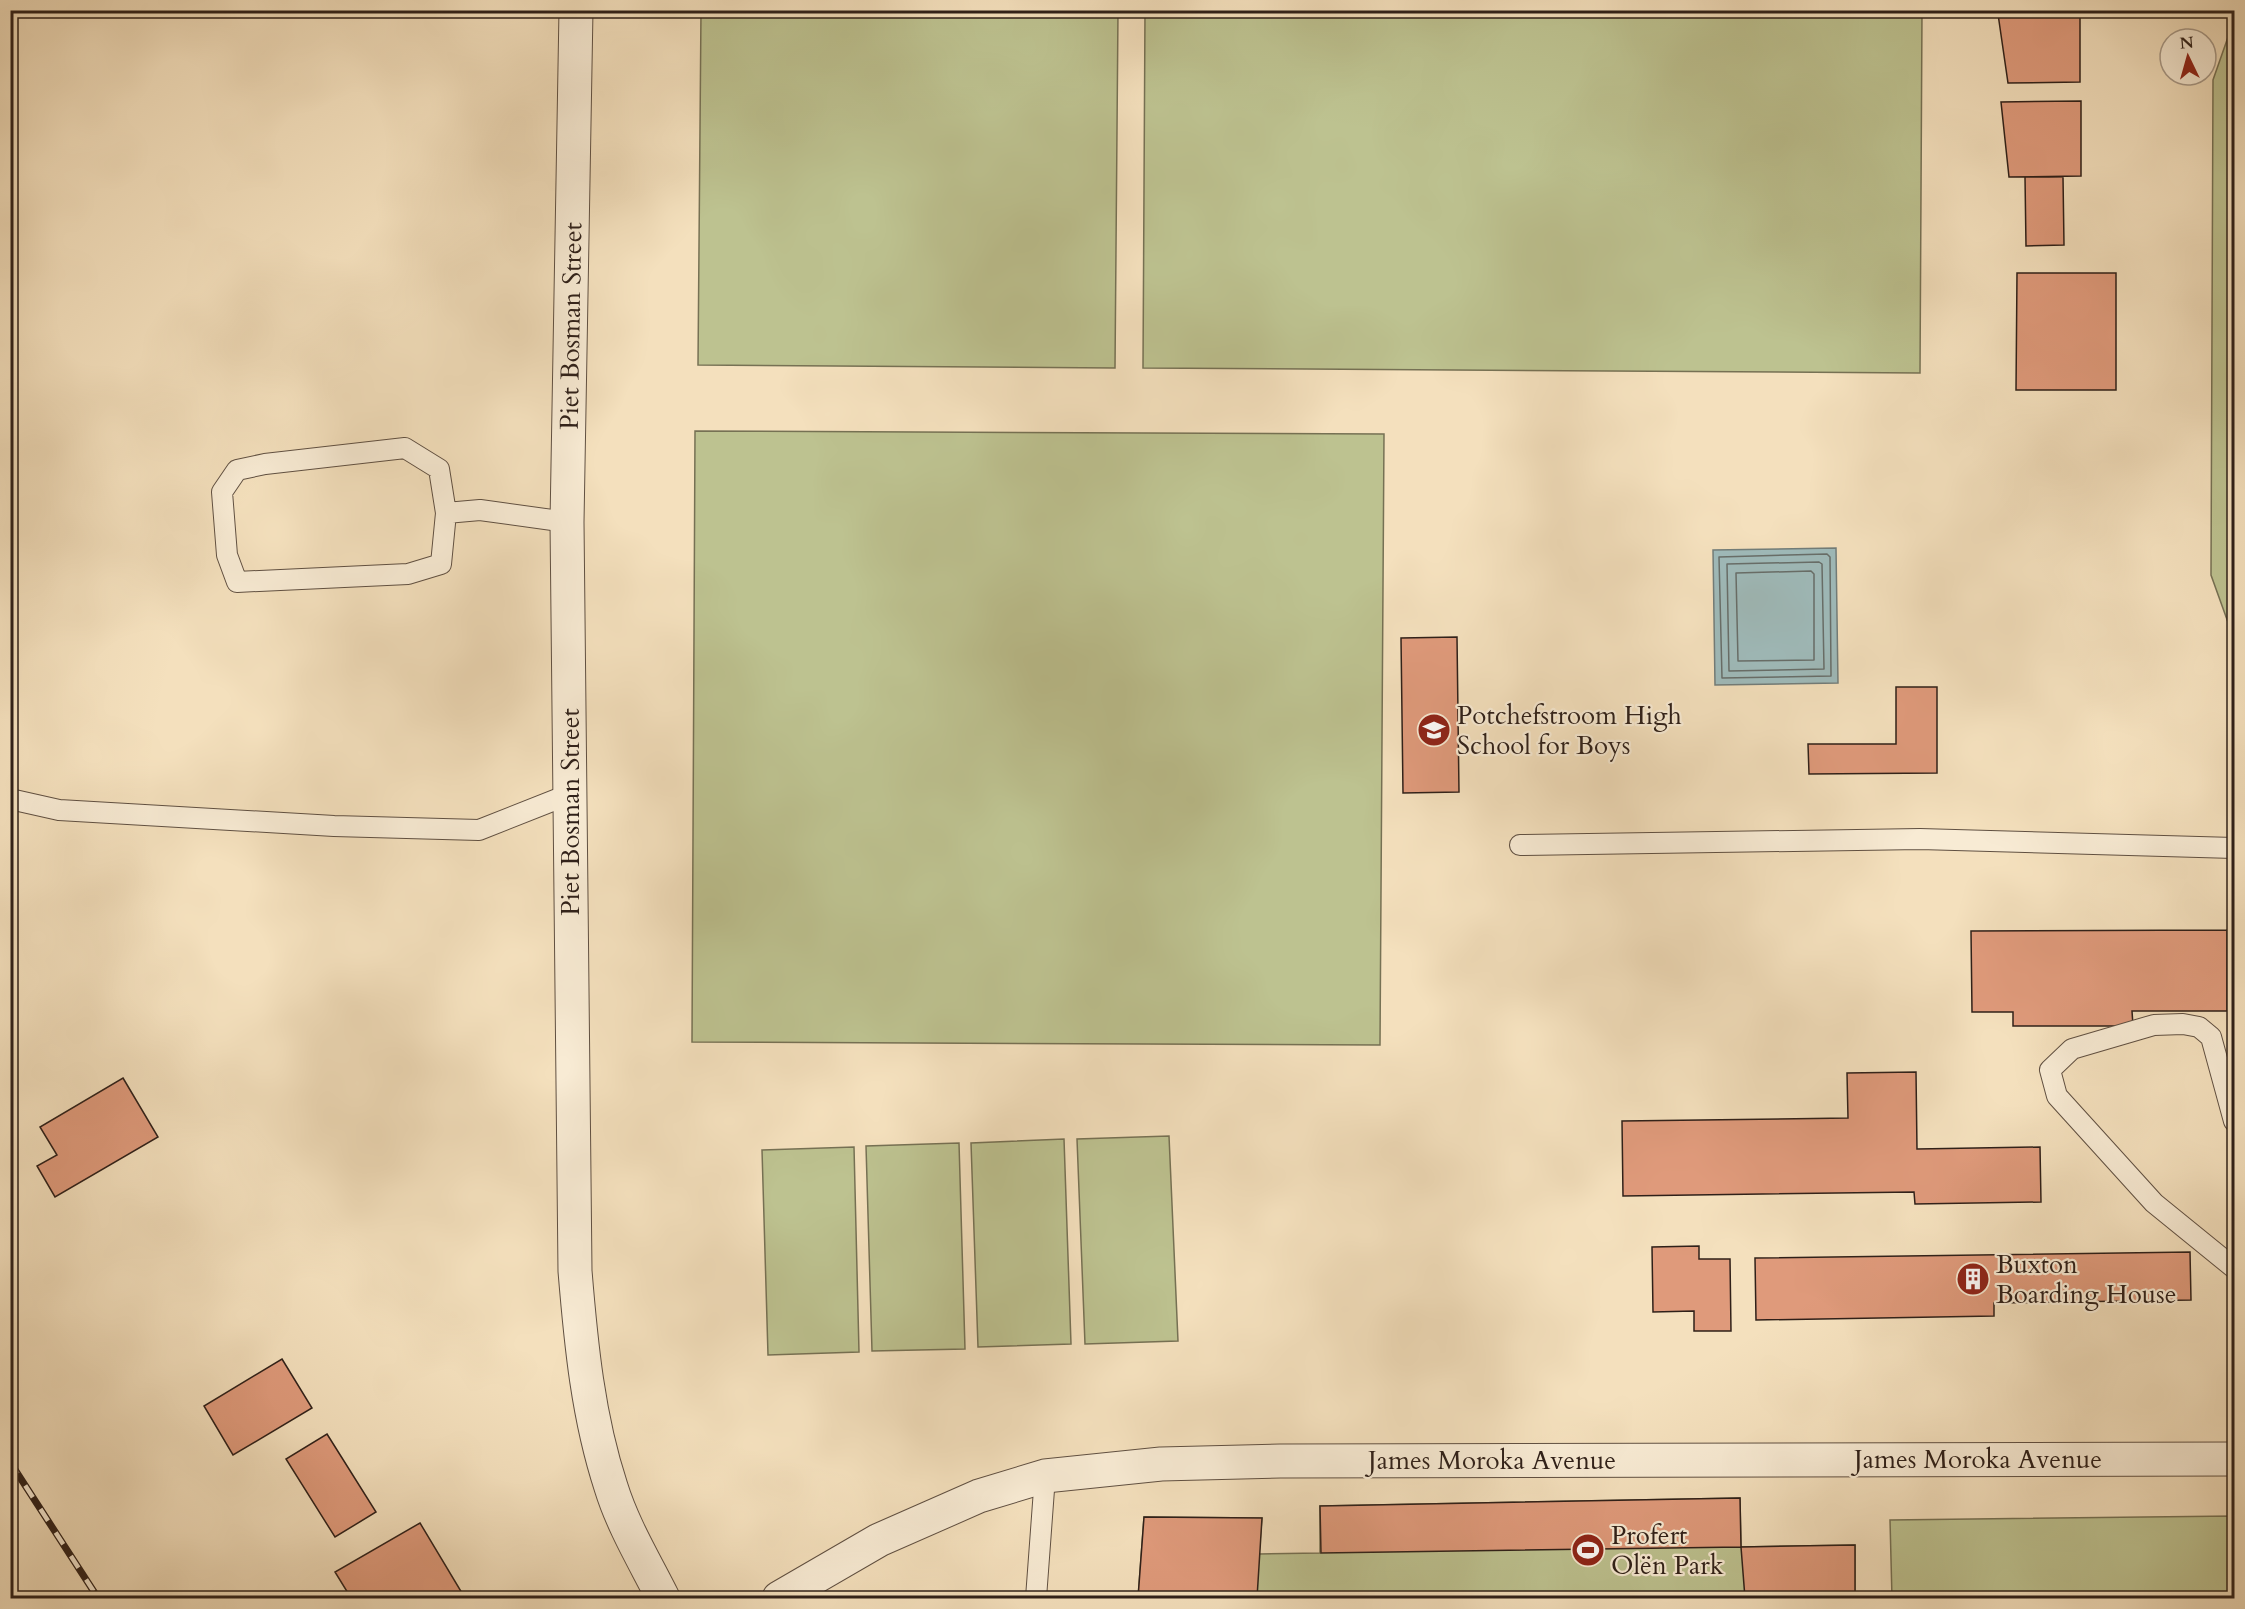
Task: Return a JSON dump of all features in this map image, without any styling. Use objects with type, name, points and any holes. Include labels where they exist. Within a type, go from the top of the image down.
[{"type":"street","name":"Piet Bosman Street","points":[[576,10],[567,522],[575,1271],[583,1363],[599,1450],[611,1489],[626,1524],[663,1599]]},
{"type":"street","name":"James Moroka Avenue","points":[[778,1599],[879,1540],[979,1496],[1045,1476],[1161,1464],[1280,1461],[2235,1459]]},
{"type":"lane","points":[[405,448],[439,469],[446,513],[441,564],[408,574],[237,582],[227,555],[222,492],[237,470],[405,448]]},
{"type":"lane","points":[[446,513],[480,510],[567,522]]},
{"type":"lane","points":[[10,799],[59,810],[334,826],[479,830],[570,794]]},
{"type":"lane","points":[[1520,845],[1920,839],[2235,848]]},
{"type":"lane","points":[[2235,1121],[2211,1037],[2199,1027],[2154,1025],[2125,1033],[2072,1049],[2050,1070],[2056,1096],[2154,1203],[2235,1269]]},
{"type":"lane","points":[[1036,1599],[1045,1476]]},
{"type":"green space","points":[[701,11],[1118,11],[1115,368],[698,365]]},
{"type":"green space","points":[[1145,11],[1922,11],[1920,373],[1143,368]]},
{"type":"green space","points":[[2234,20],[2234,639],[2211,575],[2213,87],[2218,87],[2218,66]]},
{"type":"green space","points":[[695,431],[1384,434],[1380,1045],[692,1042]]},
{"type":"green space","points":[[1169,1136],[1178,1341],[1085,1344],[1077,1139]]},
{"type":"green space","points":[[1064,1139],[1071,1344],[978,1347],[971,1143]]},
{"type":"green space","points":[[959,1143],[965,1349],[872,1351],[866,1146]]},
{"type":"green space","points":[[854,1147],[859,1352],[768,1355],[762,1150]]},
{"type":"green space","name":"Profert Olën Park","points":[[1740,1498],[1741,1547],[1855,1545],[1855,1598],[1138,1598],[1144,1517],[1262,1518],[1259,1554],[1320,1553],[1320,1506]]},
{"type":"green space","points":[[2234,1516],[2234,1598],[1892,1598],[1890,1520]]},
{"type":"water","points":[[1836,548],[1838,683],[1715,685],[1713,550]]},
{"type":"building","points":[[2080,12],[2080,82],[2008,83],[1998,14]]},
{"type":"building","points":[[2081,101],[2081,176],[2009,177],[2001,102]]},
{"type":"building","points":[[2025,177],[2063,177],[2064,245],[2026,246]]},
{"type":"building","points":[[2017,273],[2116,273],[2116,390],[2016,390]]},
{"type":"building","points":[[1457,637],[1459,792],[1403,793],[1401,638]]},
{"type":"building","points":[[1896,687],[1937,687],[1937,773],[1809,774],[1808,744],[1896,744]]},
{"type":"building","points":[[2227,930],[2234,930],[2234,1011],[2227,1011]]},
{"type":"building","points":[[2227,930],[2227,1011],[2132,1011],[2133,1026],[2013,1026],[2013,1012],[1972,1012],[1971,931]]},
{"type":"building","points":[[1916,1072],[1917,1149],[2040,1147],[2041,1202],[1915,1204],[1914,1192],[1623,1196],[1622,1121],[1848,1118],[1847,1073]]},
{"type":"building","points":[[123,1078],[158,1137],[55,1197],[37,1166],[57,1155],[40,1127]]},
{"type":"building","points":[[1699,1246],[1699,1259],[1730,1259],[1731,1331],[1694,1331],[1694,1311],[1653,1312],[1652,1247]]},
{"type":"building","name":"Buxton Boarding House","points":[[2190,1252],[2191,1300],[1994,1303],[1994,1316],[1756,1320],[1755,1258]]},
{"type":"building","points":[[282,1359],[312,1408],[233,1455],[204,1406]]},
{"type":"building","points":[[327,1434],[376,1512],[335,1537],[286,1459]]},
{"type":"building","points":[[1740,1498],[1741,1547],[1321,1553],[1320,1506]]},
{"type":"building","points":[[1144,1517],[1262,1518],[1257,1598],[1138,1598]]},
{"type":"building","points":[[420,1523],[465,1598],[351,1598],[335,1572]]},
{"type":"building","points":[[1855,1545],[1855,1598],[1745,1598],[1741,1547]]},
{"type":"railway","points":[[10,1462],[98,1598]]},
{"type":"place","name":"Potchefstroom High School for Boys","points":[[1434,730]]},
{"type":"place","name":"Buxton Boarding House","points":[[1973,1279]]},
{"type":"place","name":"Profert Olën Park","points":[[1588,1550]]}]
